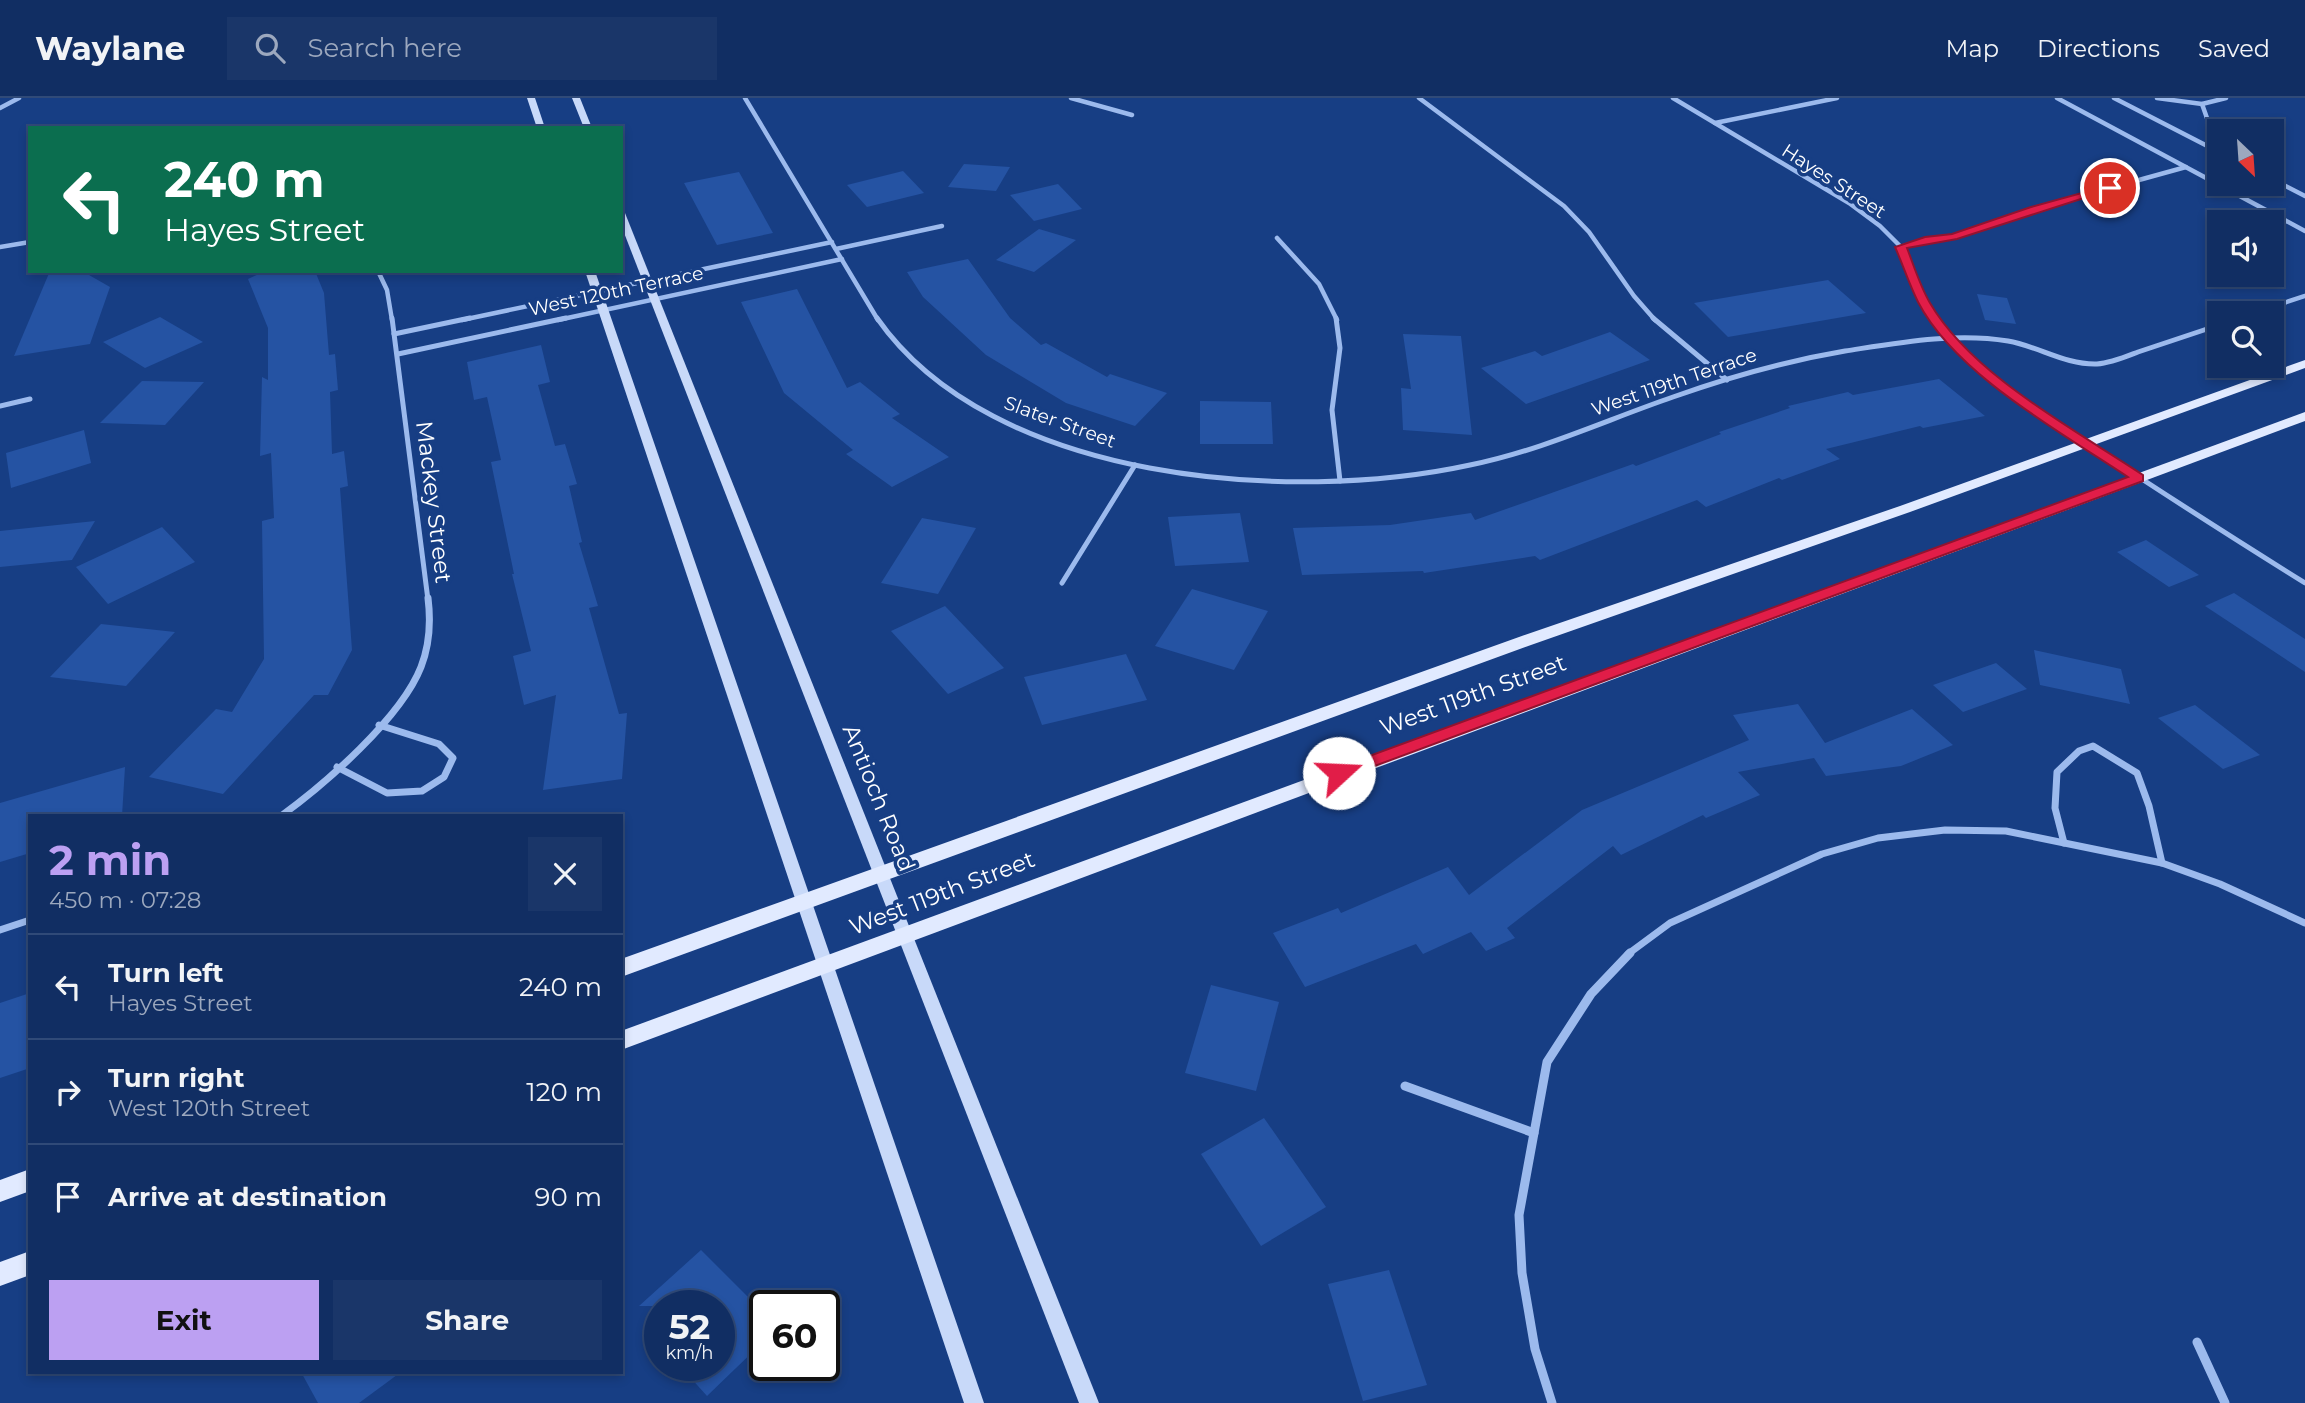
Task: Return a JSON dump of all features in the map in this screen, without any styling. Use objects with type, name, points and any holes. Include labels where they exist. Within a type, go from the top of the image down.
[{"type":"main road","points":[[531,98],[540,126]]},
{"type":"main road","points":[[576,98],[587,126]]},
{"type":"main road","name":"Antioch Road","points":[[623,218],[883,873],[1089,1403]]},
{"type":"main road","points":[[591,273],[974,1403]]},
{"type":"main road","name":"West 119th Street","points":[[623,967],[1525,641],[2305,365]]},
{"type":"main road","name":"West 119th Street","points":[[623,1040],[2305,416]]},
{"type":"main road","points":[[0,1191],[28,1181]]},
{"type":"main road","points":[[0,1274],[28,1264]]},
{"type":"street","points":[[0,108],[19,98]]},
{"type":"street","name":"Slater Street","points":[[745,98],[888,333],[926,374],[980,410],[1034,435],[1135,465],[1062,583]]},
{"type":"street","points":[[1071,98],[1132,115]]},
{"type":"street","points":[[1419,98],[1564,206],[1589,232],[1634,296],[1656,321],[1727,380]]},
{"type":"street","name":"Hayes Street","points":[[1673,98],[1849,203],[1901,247],[1924,303],[1951,340],[2000,385],[2138,478],[2305,583]]},
{"type":"street","points":[[1796,98],[1807,104]]},
{"type":"street","points":[[1714,123],[1838,98]]},
{"type":"street","points":[[2057,98],[2305,231]]},
{"type":"street","points":[[2114,98],[2207,146]]},
{"type":"street","points":[[2157,98],[2202,104],[2226,98]]},
{"type":"street","points":[[2202,104],[2207,119]]},
{"type":"street","points":[[1901,247],[1925,240],[1953,237],[2034,209],[2186,167]]},
{"type":"street","points":[[2284,185],[2305,196]]},
{"type":"street","points":[[836,249],[942,226]]},
{"type":"street","points":[[1277,238],[1317,279],[1329,297],[1339,324],[1340,348],[1332,412],[1340,481]]},
{"type":"street","points":[[0,247],[28,242]]},
{"type":"street","name":"West 120th Terrace","points":[[394,334],[832,242]]},
{"type":"street","name":"West 120th Terrace","points":[[398,354],[842,259]]},
{"type":"street","name":"Mackey Street","points":[[379,273],[387,290],[398,354],[431,621],[424,658],[416,678],[379,725]]},
{"type":"street","points":[[2284,303],[2305,296]]},
{"type":"street","name":"West 119th Terrace","points":[[1135,465],[1220,479],[1281,484],[1416,476],[1470,466],[1522,451],[1727,380],[1794,361],[1951,340],[2002,340],[2034,346],[2067,362],[2102,364],[2207,329]]},
{"type":"street","points":[[0,406],[30,399]]},
{"type":"street","points":[[284,814],[302,802],[337,767],[379,725],[439,744],[453,758],[444,777],[422,791],[387,793],[337,767]]},
{"type":"street","points":[[2064,842],[2056,824],[2054,800],[2057,772],[2079,751],[2093,746],[2137,773],[2149,806],[2162,863]]},
{"type":"street","points":[[1552,1403],[1535,1349],[1522,1273],[1519,1215],[1547,1062],[1591,994],[1633,949],[1670,923],[1707,904],[1822,855],[1878,838],[1945,830],[2006,831],[2162,863],[2220,884],[2305,923]]},
{"type":"street","points":[[0,930],[28,921]]},
{"type":"street","points":[[1405,1086],[1534,1133]]},
{"type":"street","points":[[2197,1342],[2225,1403]]},
{"type":"building","points":[[964,164],[1010,167],[996,191],[948,187]]},
{"type":"building","points":[[903,171],[924,193],[867,207],[847,185]]},
{"type":"building","points":[[739,172],[773,233],[717,245],[684,183]]},
{"type":"building","points":[[1058,184],[1082,209],[1034,221],[1010,195]]},
{"type":"building","points":[[1039,229],[1076,240],[1034,272],[996,260]]},
{"type":"building","points":[[968,259],[1010,318],[1041,345],[1046,343],[1107,377],[1110,374],[1167,393],[1135,426],[1066,403],[986,355],[923,297],[907,272]]},
{"type":"building","points":[[49,273],[86,273],[110,287],[90,344],[14,356]]},
{"type":"building","points":[[261,273],[316,273],[324,293],[329,355],[335,354],[338,390],[330,392],[332,454],[344,451],[348,486],[340,488],[352,650],[328,695],[314,695],[223,794],[149,777],[216,709],[232,712],[264,659],[262,521],[274,518],[271,453],[260,456],[262,377],[268,380],[268,328],[248,279]]},
{"type":"building","points":[[1828,280],[1866,313],[1728,337],[1694,303]]},
{"type":"building","points":[[797,289],[847,388],[860,382],[900,414],[892,418],[949,457],[892,487],[846,454],[853,450],[784,393],[741,302]]},
{"type":"building","points":[[1977,294],[2007,298],[2016,324],[1985,320]]},
{"type":"building","points":[[160,317],[203,342],[145,368],[103,342]]},
{"type":"building","points":[[1610,332],[1650,360],[1526,404],[1481,368],[1535,351],[1542,356]]},
{"type":"building","points":[[1403,334],[1461,336],[1472,435],[1403,430],[1401,388],[1411,389]]},
{"type":"building","points":[[541,345],[550,382],[538,385],[555,446],[565,444],[577,484],[569,486],[582,542],[579,543],[598,606],[589,608],[619,714],[627,713],[622,779],[543,790],[556,695],[524,705],[513,656],[531,651],[512,574],[491,462],[501,460],[487,397],[474,400],[467,362]]},
{"type":"building","points":[[1939,379],[1985,416],[1923,428],[1920,426],[1826,449],[1840,459],[1782,480],[1779,478],[1706,507],[1697,500],[1540,560],[1535,556],[1424,573],[1302,575],[1293,528],[1390,525],[1471,513],[1475,520],[1633,464],[1636,466],[1721,434],[1719,432],[1790,408],[1788,406],[1848,392],[1853,395]]},
{"type":"building","points":[[142,381],[204,382],[165,425],[100,423]]},
{"type":"building","points":[[1200,401],[1271,402],[1273,444],[1200,444]]},
{"type":"building","points":[[84,430],[91,463],[11,488],[6,453]]},
{"type":"building","points":[[1240,513],[1249,562],[1175,566],[1168,517]]},
{"type":"building","points":[[922,518],[976,528],[938,594],[881,583]]},
{"type":"building","points":[[95,521],[72,560],[0,567],[0,531]]},
{"type":"building","points":[[162,527],[195,562],[108,604],[76,567]]},
{"type":"building","points":[[2146,540],[2199,575],[2169,587],[2117,552]]},
{"type":"building","points":[[1192,589],[1268,611],[1234,670],[1155,646]]},
{"type":"building","points":[[2234,593],[2305,639],[2305,672],[2205,606]]},
{"type":"building","points":[[945,606],[1004,668],[948,694],[891,631]]},
{"type":"building","points":[[101,624],[175,632],[126,686],[50,677]]},
{"type":"building","points":[[2034,650],[2121,669],[2130,704],[2040,685]]},
{"type":"building","points":[[1126,654],[1147,700],[1042,725],[1024,677]]},
{"type":"building","points":[[1996,663],[2027,689],[1963,712],[1933,685]]},
{"type":"building","points":[[1798,704],[1825,743],[1912,709],[1953,745],[1901,766],[1826,776],[1814,758],[1738,772],[1760,795],[1706,818],[1703,815],[1621,855],[1613,846],[1507,928],[1515,938],[1486,951],[1471,932],[1423,954],[1416,944],[1305,987],[1273,933],[1338,908],[1341,913],[1448,867],[1469,895],[1582,810],[1749,740],[1733,715]]},
{"type":"building","points":[[2195,705],[2260,755],[2223,769],[2158,718]]},
{"type":"building","points":[[125,767],[122,814],[28,814],[28,854],[0,862],[0,803]]},
{"type":"building","points":[[1211,985],[1279,1002],[1256,1091],[1185,1073]]},
{"type":"building","points":[[28,994],[28,1069],[0,1078],[0,1003]]},
{"type":"building","points":[[1264,1118],[1326,1207],[1261,1246],[1201,1154]]},
{"type":"building","points":[[701,1250],[749,1298],[749,1355],[735,1369],[735,1290],[657,1290]]},
{"type":"building","points":[[1389,1270],[1427,1385],[1363,1401],[1328,1284]]},
{"type":"building","points":[[302,1374],[398,1374],[359,1403],[318,1403]]},
{"type":"building","points":[[693,1381],[723,1381],[707,1396]]},
{"type":"route","points":[[1339,773],[2138,478],[2000,385],[1951,340],[1924,303],[1901,247],[1925,240],[1953,237],[2034,209],[2110,188]]}]
